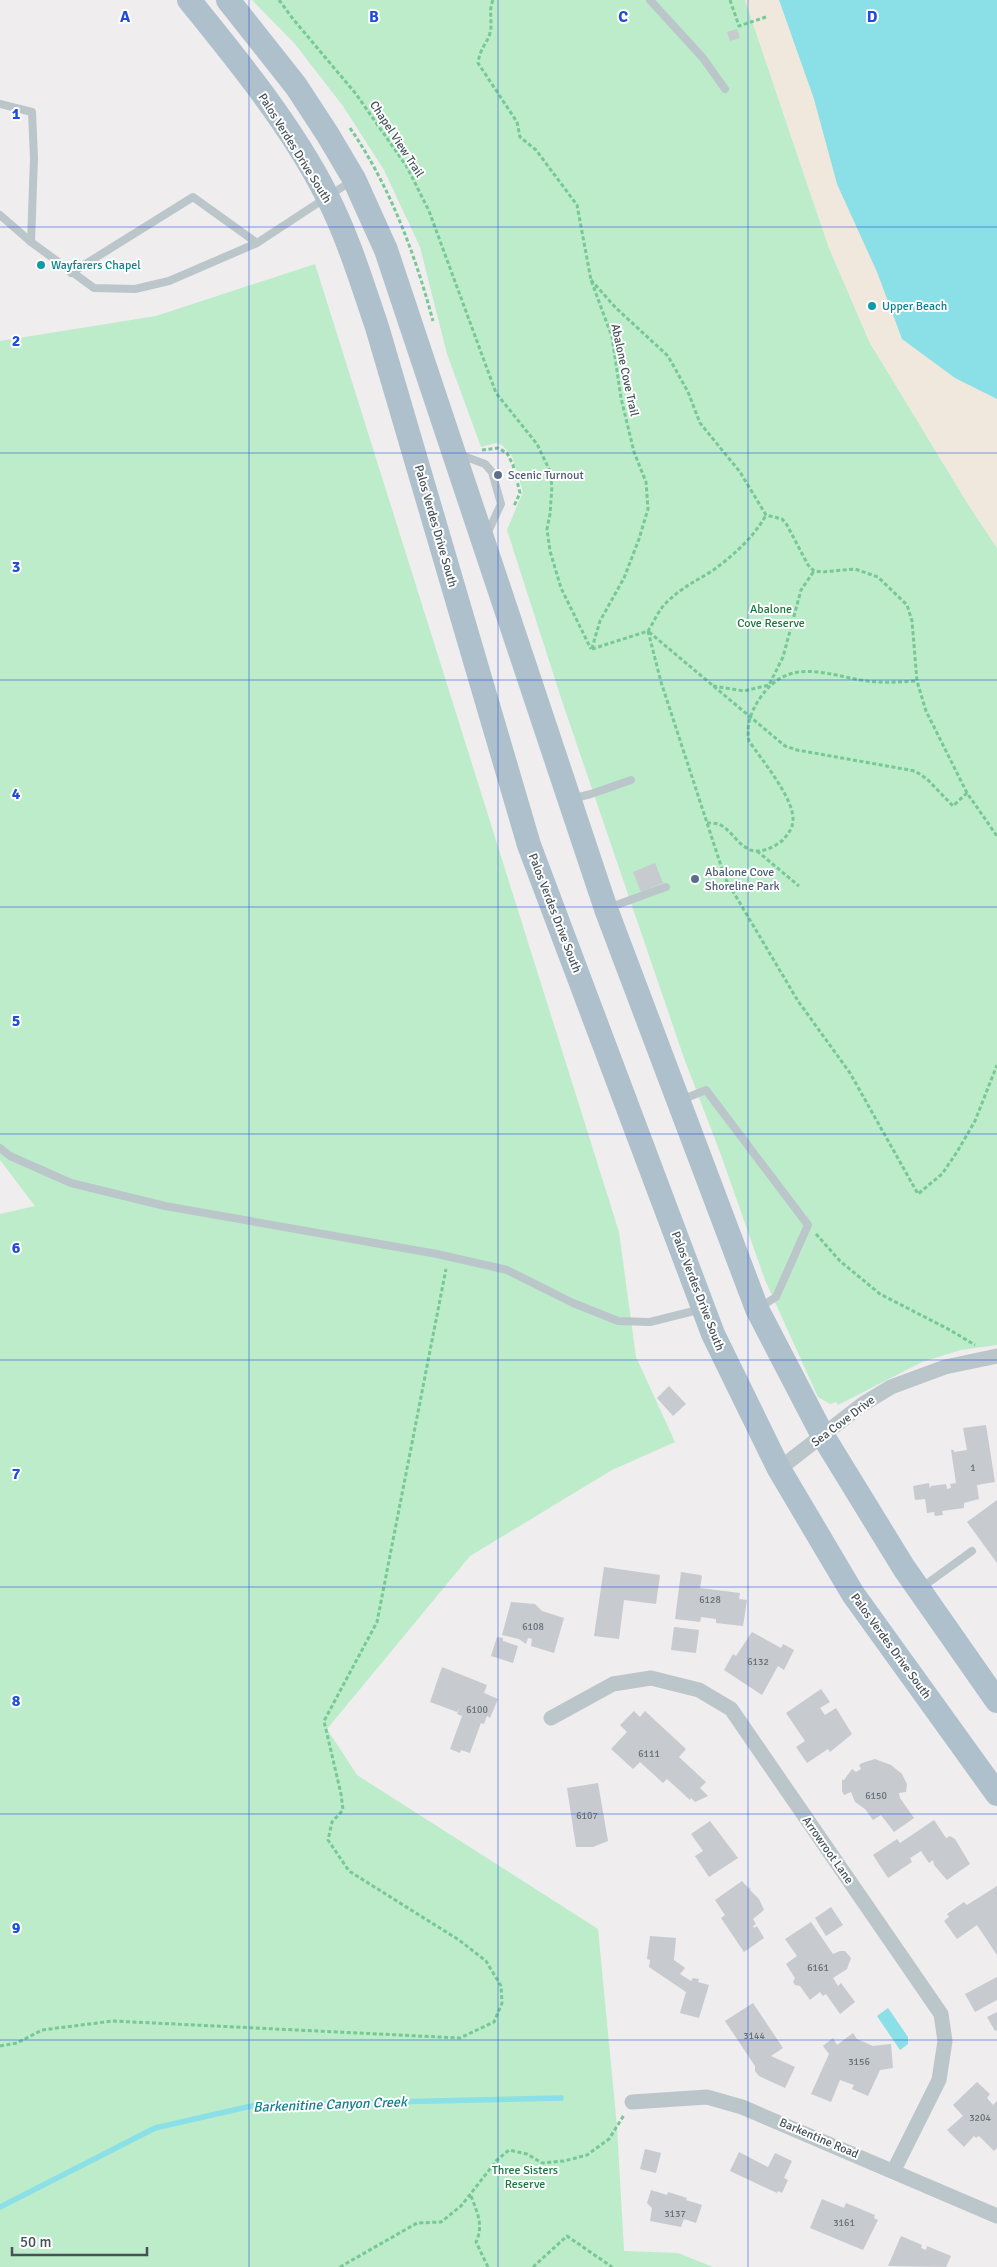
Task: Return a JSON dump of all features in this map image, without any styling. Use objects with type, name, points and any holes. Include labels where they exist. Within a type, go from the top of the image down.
[{"type":"main road","name":"Palos Verdes Drive South","points":[[189,0],[257,87],[296,143],[327,195],[355,263],[377,327],[530,845],[713,1334],[779,1469],[853,1594],[997,1794]]},
{"type":"main road","points":[[228,0],[296,86],[354,179],[386,250],[464,450],[483,543],[606,909],[677,1102],[758,1309],[823,1436],[919,1589],[997,1701]]},
{"type":"street","name":"Sea Cove Drive","points":[[779,1469],[862,1404],[891,1388],[945,1367],[995,1356]]},
{"type":"street","name":"Arrowroot Lane","points":[[551,1718],[613,1684],[651,1678],[699,1690],[730,1709],[941,2014],[945,2041],[938,2080],[894,2170]]},
{"type":"street","name":"Barkentine Road","points":[[628,2108],[707,2097],[742,2106],[997,2216]]},
{"type":"lane","points":[[650,0],[703,58],[725,89]]},
{"type":"lane","points":[[0,104],[32,112],[34,158],[31,242]]},
{"type":"lane","points":[[0,215],[31,242],[94,288],[135,289],[169,281],[257,243],[327,195],[354,179]]},
{"type":"lane","points":[[71,273],[193,197],[257,243]]},
{"type":"lane","points":[[568,799],[592,794],[631,780]]},
{"type":"lane","points":[[606,909],[666,887]]},
{"type":"lane","points":[[677,1102],[706,1090],[808,1225],[776,1297],[758,1309]]},
{"type":"lane","points":[[0,1148],[10,1156],[71,1183],[165,1206],[449,1256],[506,1270],[573,1303],[618,1321],[650,1322],[704,1309]]},
{"type":"lane","points":[[919,1589],[972,1551]]},
{"type":"path","name":"Chapel View Trail","points":[[279,0],[356,94],[407,167],[429,210],[496,393],[537,444],[549,469],[552,486],[547,529],[550,551],[561,588],[591,649]]},
{"type":"path","name":"Abalone Cove Trail","points":[[493,0],[489,16],[490,32],[480,51],[478,63],[517,122],[520,137],[536,150],[577,205],[591,280],[612,337],[634,452],[646,482],[648,509],[639,539],[624,578],[600,621],[591,649]]},
{"type":"path","points":[[730,0],[740,26],[766,17]]},
{"type":"path","points":[[591,280],[616,308],[668,356],[688,392],[700,423],[740,472],[766,516],[782,519],[787,525],[808,564],[814,571],[855,569],[878,578],[907,605],[912,621],[917,681],[926,711],[967,794],[997,836]]},
{"type":"path","points":[[464,450],[498,448],[507,453],[513,465],[520,493],[510,513]]},
{"type":"path","points":[[591,649],[648,631],[665,603],[683,587],[712,570],[744,544],[757,530],[766,516]]},
{"type":"path","points":[[756,851],[781,842],[790,833],[793,821],[792,811],[784,793],[749,741],[747,730],[749,717],[769,685],[783,656],[801,590],[814,571]]},
{"type":"path","points":[[648,631],[785,746],[915,771],[927,779],[953,806],[967,794]]},
{"type":"path","points":[[648,631],[661,682],[724,878],[798,1001],[850,1073],[918,1194],[942,1174],[957,1152],[975,1121],[997,1065]]},
{"type":"path","points":[[712,686],[744,692],[769,685],[778,679],[797,672],[815,670],[867,681],[917,681]]},
{"type":"path","points":[[707,823],[719,824],[748,849],[756,851],[799,886]]},
{"type":"path","points":[[808,1225],[840,1261],[880,1294],[950,1330],[995,1356]]},
{"type":"path","points":[[0,2046],[17,2043],[42,2030],[113,2021],[460,2038],[494,2022],[502,2004],[501,1986],[486,1961],[459,1940],[349,1871],[328,1840],[332,1822],[343,1810],[342,1794],[324,1720],[378,1622],[449,1256]]},
{"type":"path","points":[[340,2267],[418,2222],[441,2222],[461,2206],[497,2160],[509,2150],[527,2154],[542,2163],[564,2161],[587,2155],[609,2139],[628,2108]]},
{"type":"path","points":[[470,2195],[479,2216],[481,2232],[476,2242],[488,2267]]},
{"type":"path","points":[[533,2267],[567,2236],[612,2267]]},
{"type":"green space","name":"Abalone Cove Reserve","points":[[252,0],[745,0],[829,248],[870,343],[997,548],[997,1345],[961,1350],[922,1362],[838,1405],[836,1402],[830,1404],[818,1397],[765,1280],[721,1155],[684,1058],[562,701],[507,530],[523,492],[512,456],[502,445],[496,443],[481,447],[447,354],[420,247],[384,170],[343,106],[295,44]]},
{"type":"green space","name":"Three Sisters Reserve","points":[[315,264],[619,1232],[636,1357],[675,1442],[612,1470],[470,1556],[327,1729],[357,1775],[598,1929],[617,2127],[624,2251],[678,2253],[713,2267],[0,2267],[0,1214],[35,1206],[0,1160],[0,341],[156,316]]},
{"type":"sand","name":"Upper Beach","points":[[745,0],[779,0],[902,339],[997,399],[997,548],[870,343],[829,248]]},
{"type":"water","points":[[779,0],[997,0],[997,399],[955,378],[902,339],[877,272],[837,184],[814,99]]},
{"type":"water","points":[[888,2008],[908,2037],[908,2044],[900,2050],[877,2016]]},
{"type":"building","points":[[737,29],[740,38],[730,41],[727,32]]},
{"type":"building","points":[[655,863],[663,883],[641,892],[633,872]]},
{"type":"building","points":[[669,1386],[686,1404],[673,1416],[657,1398]]},
{"type":"building","points":[[986,1425],[995,1482],[977,1485],[979,1499],[964,1503],[964,1508],[942,1511],[943,1515],[935,1516],[934,1512],[927,1513],[925,1499],[915,1500],[913,1486],[929,1483],[930,1489],[931,1486],[946,1484],[947,1489],[951,1488],[950,1484],[956,1483],[951,1450],[954,1450],[954,1452],[967,1450],[963,1428]]},
{"type":"building","points":[[997,1500],[997,1563],[967,1522]]},
{"type":"building","points":[[604,1567],[660,1575],[656,1604],[624,1600],[619,1639],[594,1636]]},
{"type":"building","points":[[681,1572],[702,1576],[700,1588],[740,1593],[739,1599],[747,1600],[743,1626],[716,1623],[716,1619],[701,1617],[700,1622],[675,1619]]},
{"type":"building","points":[[511,1602],[535,1604],[542,1611],[564,1618],[554,1653],[531,1646],[532,1639],[528,1638],[526,1644],[519,1639],[502,1635]]},
{"type":"building","points":[[674,1627],[699,1630],[696,1653],[671,1650]]},
{"type":"building","points":[[752,1632],[781,1648],[783,1644],[794,1650],[784,1670],[778,1666],[762,1695],[724,1670],[733,1654],[736,1656]]},
{"type":"building","points":[[497,1637],[518,1646],[513,1663],[491,1656]]},
{"type":"building","points":[[442,1667],[487,1685],[484,1693],[498,1699],[490,1718],[487,1716],[484,1724],[481,1723],[470,1753],[461,1750],[460,1753],[450,1749],[462,1716],[457,1714],[460,1706],[457,1712],[430,1702]]},
{"type":"building","points":[[821,1689],[830,1702],[820,1708],[825,1715],[836,1708],[852,1734],[830,1752],[828,1749],[807,1763],[796,1747],[805,1741],[786,1713]]},
{"type":"building","points":[[634,1711],[640,1717],[645,1711],[686,1749],[679,1757],[706,1782],[700,1788],[708,1796],[695,1802],[691,1798],[690,1800],[667,1779],[663,1783],[640,1762],[633,1769],[611,1749],[627,1732],[620,1725]]},
{"type":"building","points":[[875,1759],[891,1765],[902,1774],[907,1784],[906,1792],[899,1793],[900,1798],[914,1818],[894,1832],[881,1815],[873,1820],[865,1809],[855,1802],[851,1792],[844,1795],[842,1791],[842,1780],[852,1769],[856,1772],[861,1769],[859,1765]]},
{"type":"building","points":[[598,1783],[608,1841],[593,1847],[576,1847],[567,1788]]},
{"type":"building","points":[[934,1820],[946,1838],[950,1836],[955,1839],[970,1864],[947,1880],[934,1865],[933,1860],[929,1863],[921,1851],[910,1858],[912,1862],[888,1878],[873,1855],[897,1839],[900,1843]]},
{"type":"building","points":[[710,1821],[738,1858],[709,1877],[695,1856],[703,1851],[691,1834]]},
{"type":"building","points":[[742,1881],[749,1889],[751,1887],[750,1890],[759,1899],[764,1910],[753,1919],[756,1924],[753,1926],[754,1928],[757,1926],[764,1938],[744,1952],[721,1918],[725,1915],[715,1900]]},
{"type":"building","points":[[997,1886],[997,1955],[977,1925],[957,1939],[944,1921],[949,1917],[947,1914],[964,1902],[967,1905]]},
{"type":"building","points":[[831,1907],[843,1925],[826,1936],[815,1918]]},
{"type":"building","points":[[811,1922],[833,1954],[845,1951],[851,1958],[847,1969],[833,1978],[838,1986],[841,1983],[855,2002],[840,2014],[826,1994],[823,1996],[820,1992],[810,2000],[800,1986],[795,1985],[793,1982],[795,1978],[786,1964],[797,1956],[785,1939]]},
{"type":"building","points":[[650,1936],[676,1938],[674,1960],[685,1968],[680,1974],[691,1981],[693,1978],[699,1979],[698,1982],[709,1985],[699,2018],[680,2013],[686,1992],[649,1967],[650,1960],[647,1959]]},
{"type":"building","points":[[997,1977],[997,2000],[975,2012],[965,1994]]},
{"type":"building","points":[[753,2003],[783,2048],[771,2056],[795,2067],[785,2088],[759,2076],[755,2071],[755,2066],[725,2021]]},
{"type":"building","points":[[997,2012],[997,2030],[995,2031],[987,2017]]},
{"type":"building","points":[[853,2033],[857,2039],[873,2046],[891,2044],[893,2068],[880,2070],[868,2096],[852,2089],[854,2085],[840,2080],[831,2102],[811,2094],[829,2054],[823,2046],[833,2038],[837,2045]]},
{"type":"building","points":[[977,2082],[990,2094],[987,2098],[993,2105],[997,2101],[997,2148],[994,2151],[979,2136],[976,2138],[974,2136],[964,2147],[947,2130],[963,2116],[953,2105]]},
{"type":"building","points":[[645,2149],[661,2153],[656,2173],[640,2169]]},
{"type":"building","points":[[739,2152],[768,2167],[775,2153],[792,2161],[784,2178],[788,2180],[782,2193],[778,2191],[777,2193],[730,2171]]},
{"type":"building","points":[[651,2190],[667,2195],[668,2192],[702,2205],[696,2223],[684,2219],[681,2227],[650,2221],[652,2208],[647,2203]]},
{"type":"building","points":[[822,2199],[844,2208],[846,2203],[875,2215],[874,2218],[878,2220],[863,2250],[810,2228]]},
{"type":"building","points":[[901,2236],[922,2245],[921,2248],[926,2250],[927,2246],[951,2256],[946,2267],[888,2266]]},
{"type":"waterway","name":"Barkenitine Canyon Creek","points":[[0,2207],[155,2128],[256,2105],[561,2098]]},
{"type":"place","name":"Wayfarers Chapel","points":[[41,265]]},
{"type":"place","name":"Upper Beach","points":[[872,306]]},
{"type":"place","name":"Scenic Turnout","points":[[498,475]]},
{"type":"place","name":"Abalone Cove Shoreline Park","points":[[695,879]]}]
